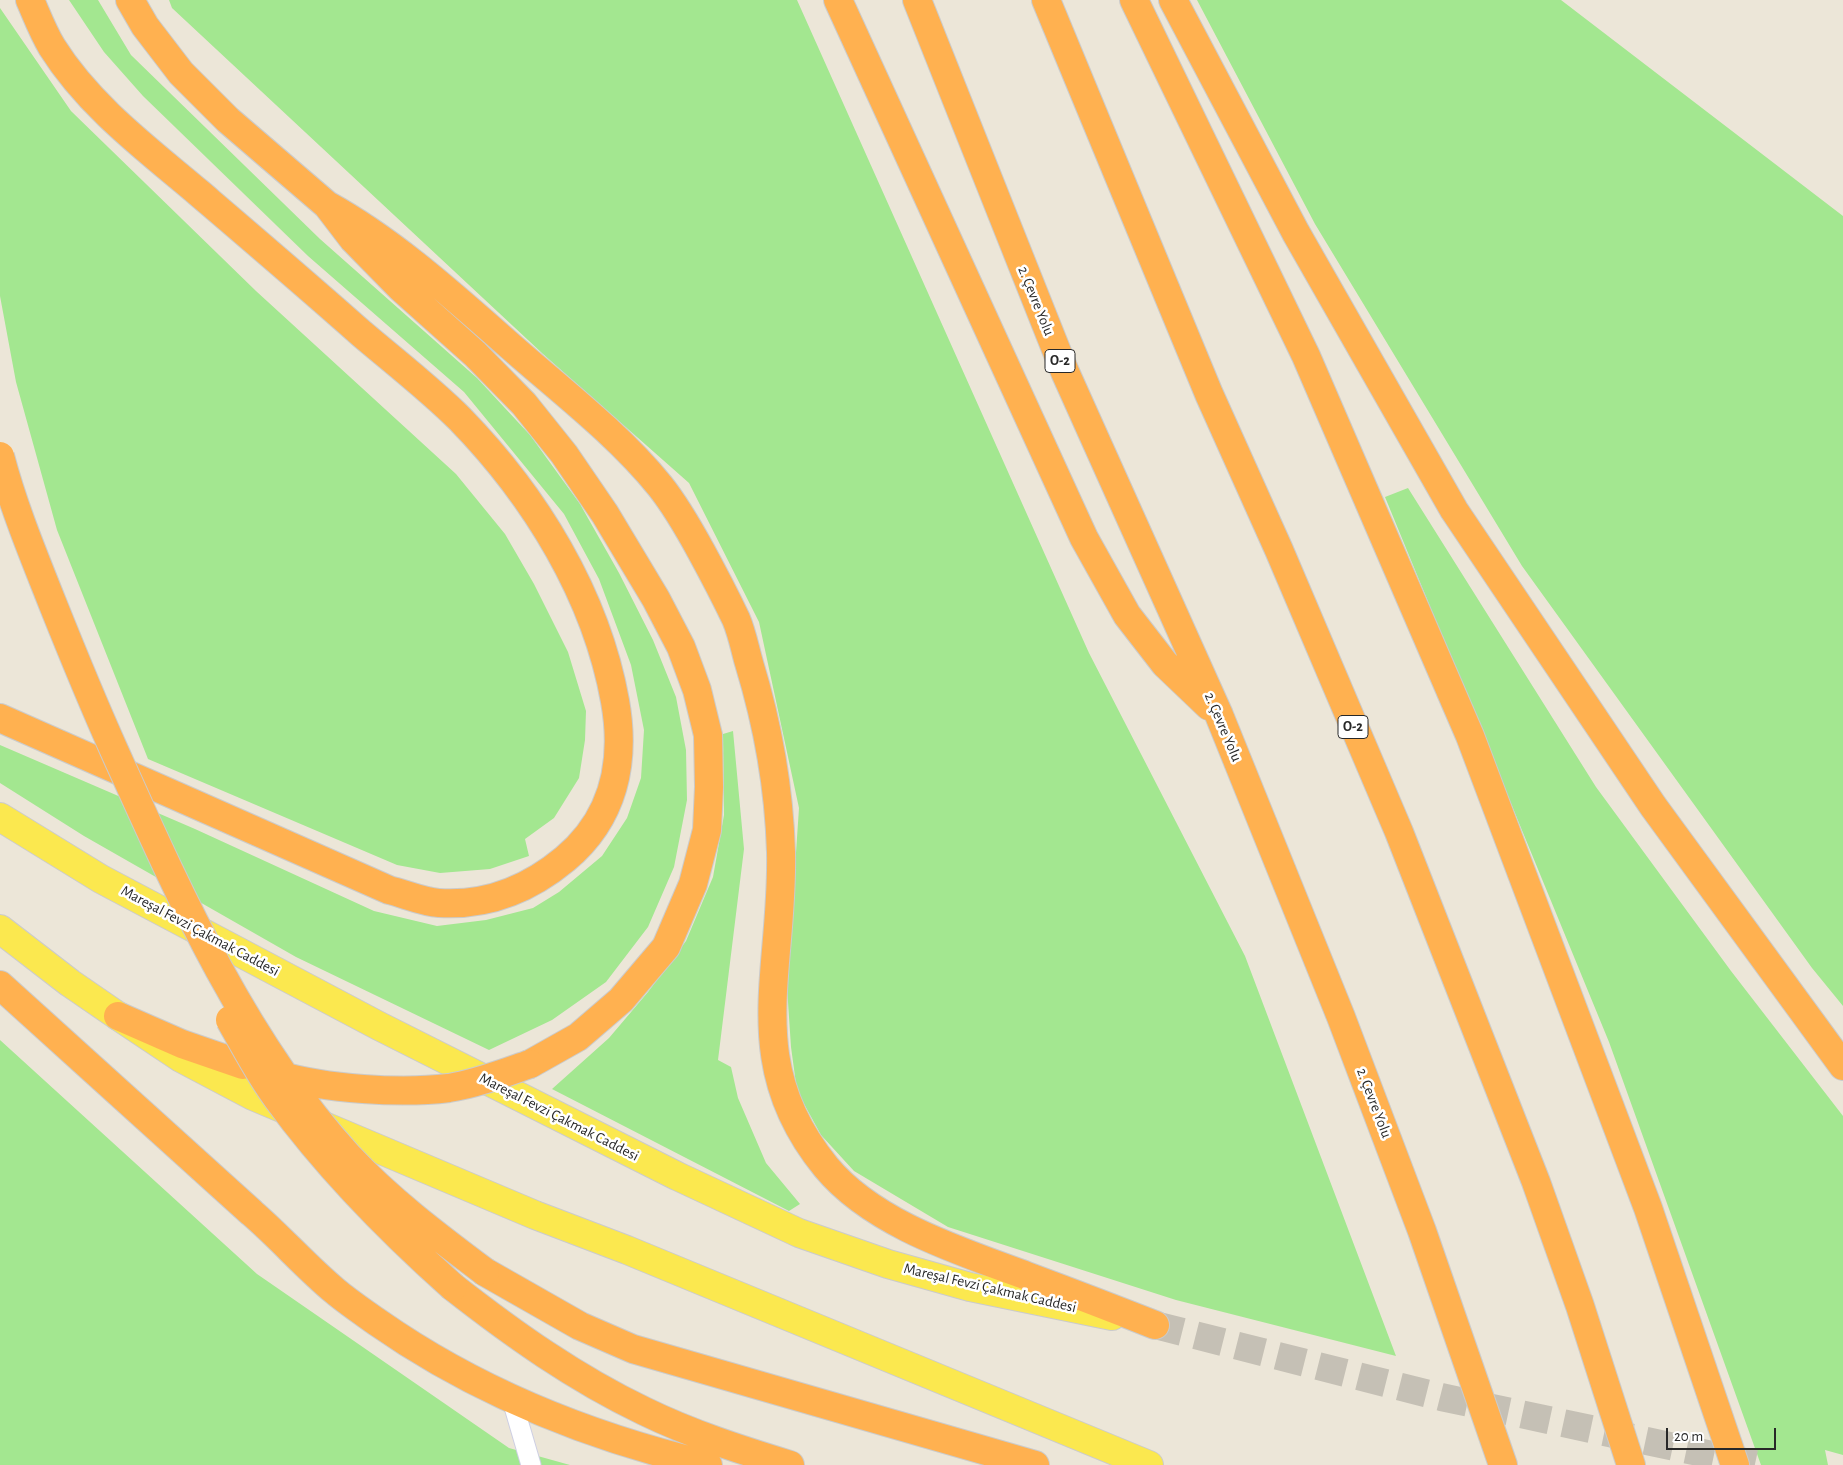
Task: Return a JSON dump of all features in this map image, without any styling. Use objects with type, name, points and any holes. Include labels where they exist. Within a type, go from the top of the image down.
[{"type":"highway","points":[[0,718],[389,890],[437,903],[473,902],[511,893],[548,874],[578,849],[597,824],[610,796],[620,761],[619,724],[612,687],[587,606],[567,563],[545,526],[512,480],[459,418],[151,152],[86,92],[51,45],[30,0]]},
{"type":"highway","points":[[118,1016],[182,1044],[243,1065],[294,1080],[356,1088],[449,1088],[530,1064],[578,1037],[621,1000],[666,947],[693,884],[707,830],[709,788],[708,735],[697,690],[681,647],[656,599],[606,514],[564,454],[524,404],[475,354],[400,287],[353,239],[327,205],[228,120],[181,74],[145,26],[130,0]]},
{"type":"highway","points":[[838,0],[1084,538],[1127,615],[1165,664],[1219,716]]},
{"type":"highway","name":"2. Çevre Yolu","points":[[917,0],[1065,372],[1219,716],[1352,1045],[1448,1301],[1503,1465]]},
{"type":"highway","name":"O-2","points":[[1046,0],[1205,384],[1399,832],[1539,1191],[1580,1306],[1632,1465]]},
{"type":"highway","points":[[1134,0],[1306,356],[1470,736],[1648,1208],[1735,1465]]},
{"type":"highway","points":[[1173,0],[1296,233],[1454,510],[1652,806],[1843,1066]]},
{"type":"highway","points":[[327,205],[360,223],[426,275],[593,420],[661,487],[706,560],[737,622],[771,748],[780,820],[781,857],[780,894],[772,985],[772,1035],[778,1071],[790,1109],[805,1140],[836,1178],[862,1200],[902,1225],[967,1253],[1155,1326]]},
{"type":"highway","points":[[0,456],[30,547],[72,653],[133,791],[206,948],[278,1064],[309,1109],[377,1186],[414,1218],[485,1272],[580,1326],[632,1349],[1035,1465]]},
{"type":"highway","points":[[206,948],[216,984],[229,1018],[276,1098],[325,1158],[374,1212],[453,1287],[509,1330],[564,1367],[645,1412],[716,1442],[790,1465]]},
{"type":"highway","points":[[0,985],[265,1224],[335,1292],[428,1355],[512,1400],[558,1420],[652,1452],[708,1465]]},
{"type":"main road","name":"Mareşal Fevzi Çakmak Caddesi","points":[[0,817],[101,879],[379,1026],[659,1167],[799,1233],[888,1264],[970,1287],[1155,1326]]},
{"type":"main road","points":[[0,929],[70,983],[181,1058],[254,1096],[526,1211],[628,1250],[1149,1465]]},
{"type":"lane","points":[[512,1400],[531,1465]]},
{"type":"green space","points":[[69,0],[98,0],[131,55],[320,239],[477,378],[530,435],[580,504],[619,573],[653,640],[676,697],[686,750],[687,800],[674,867],[648,927],[606,982],[552,1020],[489,1050],[296,957],[84,836],[0,783],[0,745],[195,829],[374,911],[437,926],[486,920],[533,908],[559,892],[602,856],[627,818],[641,778],[644,730],[631,665],[599,579],[564,514],[464,392],[308,256],[143,96],[104,52]]},
{"type":"green space","points":[[169,0],[797,0],[1089,653],[1245,956],[1396,1356],[1176,1300],[948,1227],[854,1171],[821,1135],[797,1091],[791,1047],[787,987],[799,808],[759,622],[689,483],[543,354],[172,8]]},
{"type":"green space","points":[[1197,0],[1561,0],[1843,216],[1843,1006],[1812,968],[1522,566],[1315,224]]},
{"type":"green space","points":[[0,8],[71,111],[256,291],[456,474],[505,534],[534,584],[568,652],[586,711],[585,740],[579,778],[554,818],[525,839],[529,856],[490,869],[440,873],[397,865],[148,759],[57,530],[16,382],[0,296]]},
{"type":"green space","points":[[1408,488],[1596,787],[1731,971],[1843,1116],[1843,1455],[1825,1450],[1828,1465],[1761,1465],[1609,1042],[1385,497]]},
{"type":"green space","points":[[733,731],[744,849],[718,1060],[731,1067],[738,1098],[766,1163],[800,1204],[789,1211],[552,1089],[609,1038],[648,992],[686,941],[713,877],[724,815],[723,734]]},
{"type":"green space","points":[[0,1040],[257,1274],[509,1448],[570,1465],[0,1465]]},
{"type":"tunnel","points":[[1155,1325],[1441,1397],[1759,1465]]}]
